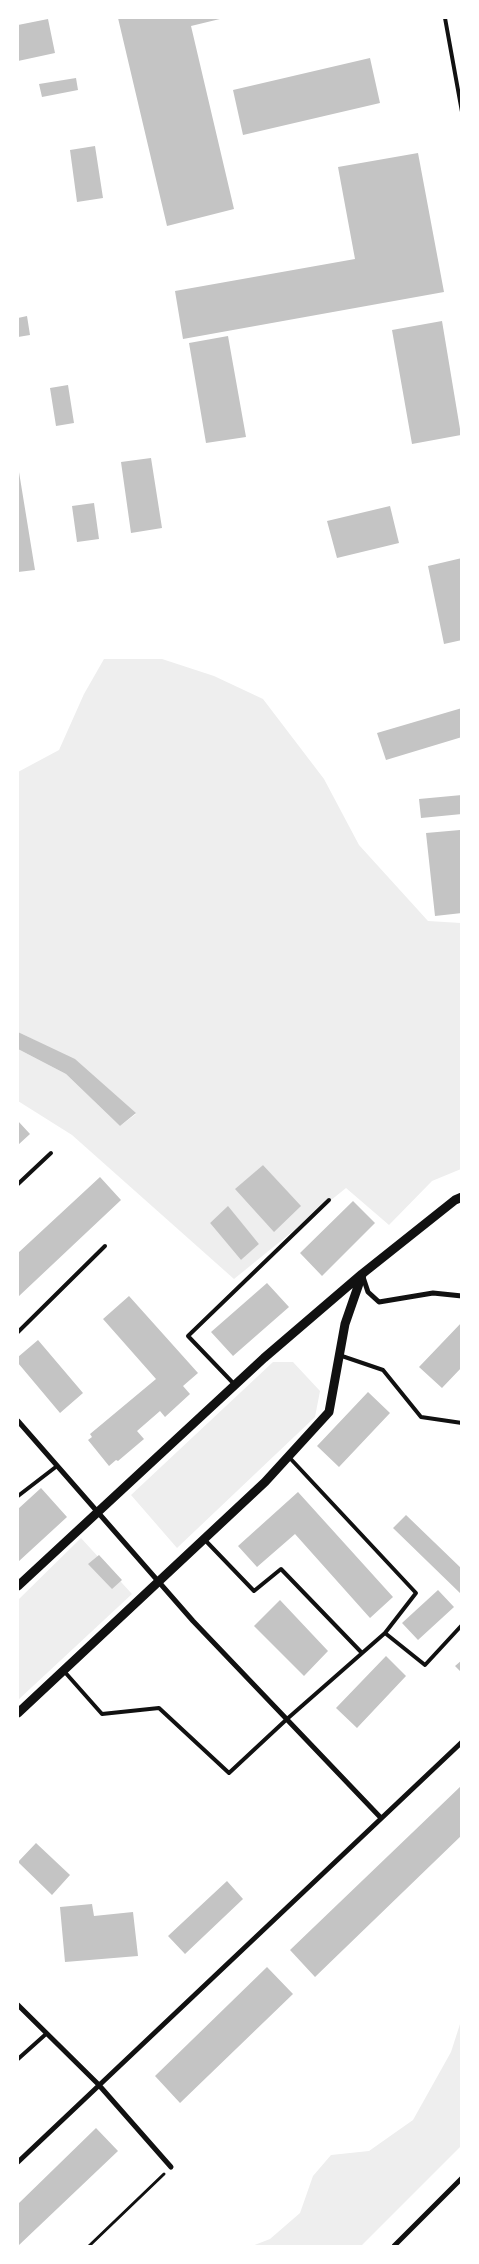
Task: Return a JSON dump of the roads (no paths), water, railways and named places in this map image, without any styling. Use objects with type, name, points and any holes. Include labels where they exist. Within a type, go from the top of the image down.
[{"type":"street","points":[[18,1586],[235,1385],[362,1274],[455,1200],[462,1197]]},
{"type":"street","points":[[362,1274],[368,1292],[378,1302],[433,1293],[462,1296]]},
{"type":"street","points":[[18,1713],[265,1482],[329,1412],[345,1324],[362,1274]]},
{"type":"street","points":[[18,1421],[193,1622],[381,1818]]},
{"type":"street","points":[[18,2162],[98,2084],[462,1742]]},
{"type":"street","points":[[18,2006],[98,2084],[171,2167]]},
{"type":"street","points":[[394,2246],[462,2178]]},
{"type":"lane","points":[[445,18],[462,112]]},
{"type":"lane","points":[[18,1184],[51,1153]]},
{"type":"lane","points":[[235,1385],[188,1336],[329,1200]]},
{"type":"lane","points":[[18,1332],[105,1246]]},
{"type":"lane","points":[[339,1355],[383,1370],[421,1417],[462,1423]]},
{"type":"lane","points":[[64,1670],[102,1714],[159,1708],[229,1773],[385,1633],[416,1593],[288,1456]]},
{"type":"lane","points":[[18,1496],[56,1466]]},
{"type":"lane","points":[[204,1540],[254,1591],[281,1569],[362,1653]]},
{"type":"lane","points":[[385,1633],[425,1665],[462,1625]]},
{"type":"lane","points":[[18,2060],[46,2034]]}]
